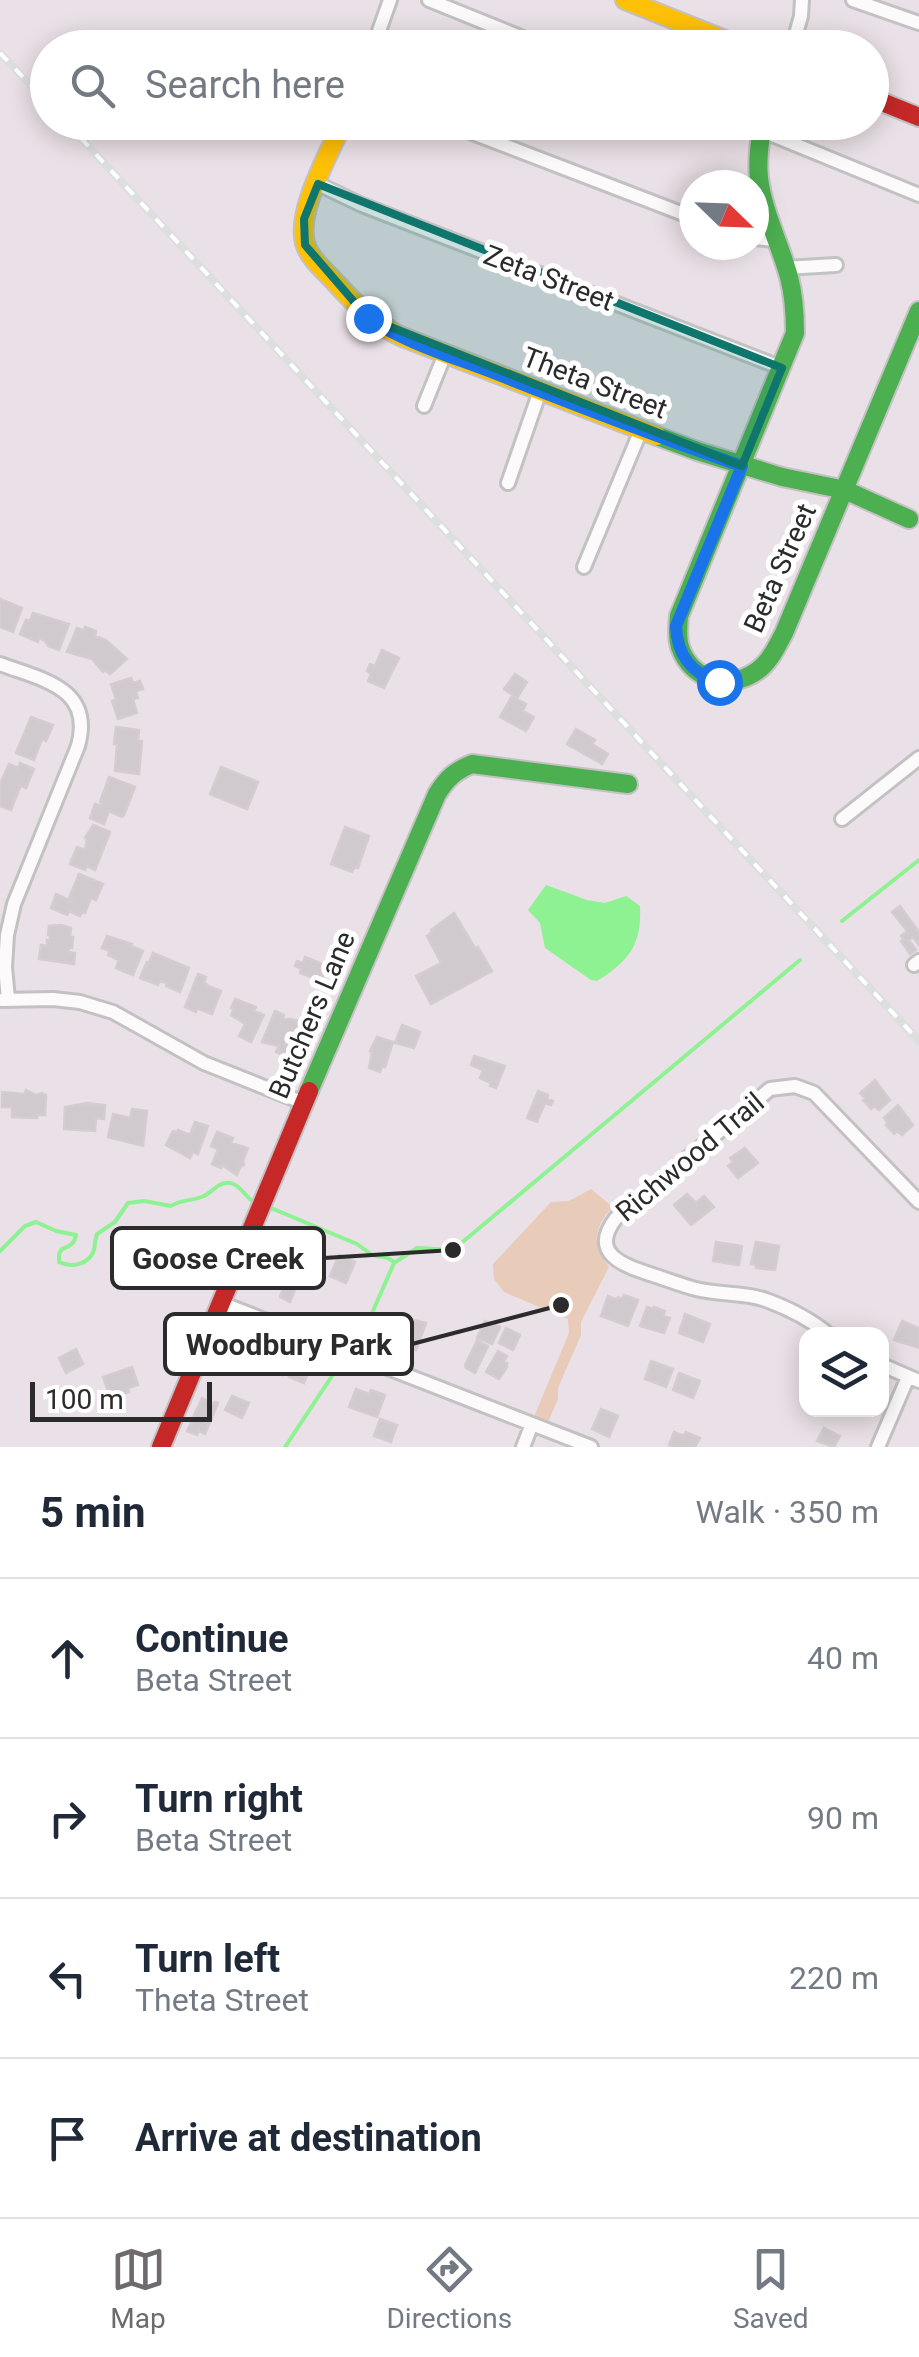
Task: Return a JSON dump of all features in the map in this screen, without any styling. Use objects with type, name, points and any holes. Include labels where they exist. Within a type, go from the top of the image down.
[{"type":"street","points":[[379,30],[390,0]]},
{"type":"street","points":[[429,0],[503,30]]},
{"type":"street","points":[[625,0],[700,30]]},
{"type":"street","points":[[797,30],[802,0]]},
{"type":"street","points":[[853,0],[892,7],[919,23]]},
{"type":"street","points":[[889,105],[919,116]]},
{"type":"street","points":[[318,184],[336,140]]},
{"type":"street","points":[[491,140],[679,212]]},
{"type":"street","name":"Beta Street","points":[[759,140],[756,174],[785,268],[796,320],[792,346],[676,626],[679,649],[687,662],[706,678],[731,682],[745,678],[768,661],[784,634],[845,490]]},
{"type":"street","points":[[794,140],[919,195]]},
{"type":"street","name":"Theta Street","points":[[318,184],[304,218],[305,245],[359,310],[384,329],[641,430],[742,466],[845,490],[909,519]]},
{"type":"street","name":"Zeta Street","points":[[318,184],[782,368]]},
{"type":"street","points":[[769,239],[775,240]]},
{"type":"street","points":[[785,268],[836,265]]},
{"type":"street","points":[[845,490],[919,311]]},
{"type":"street","points":[[424,406],[445,354]]},
{"type":"street","points":[[508,483],[540,391]]},
{"type":"street","points":[[584,567],[641,430]]},
{"type":"street","points":[[0,664],[64,691],[83,722],[78,746],[14,904],[7,935],[4,999],[67,1000],[113,1012],[204,1063],[304,1103]]},
{"type":"street","points":[[842,819],[919,758]]},
{"type":"street","name":"Butchers Lane","points":[[161,1447],[304,1103],[437,794],[448,777],[464,766],[482,763],[628,784]]},
{"type":"street","name":"Richwood Trail","points":[[819,1327],[764,1299],[696,1289],[623,1264],[608,1253],[607,1230],[616,1218],[770,1090],[795,1086],[814,1093],[919,1202]]},
{"type":"street","points":[[221,1303],[591,1447]]},
{"type":"street","points":[[878,1447],[913,1379],[889,1368]]},
{"type":"street","points":[[523,1447],[532,1424]]},
{"type":"highlighted area","points":[[318,184],[782,368],[742,466],[368,318],[305,245],[304,219]]},
{"type":"shaded area","points":[[546,885],[605,903],[626,896],[640,906],[639,931],[631,951],[597,981],[545,948],[540,923],[528,910]]},
{"type":"shaded area","points":[[591,1189],[613,1207],[597,1236],[609,1267],[581,1322],[581,1335],[548,1422],[534,1417],[569,1333],[568,1319],[504,1292],[494,1279],[493,1264],[551,1202],[569,1201]]},
{"type":"building","points":[[0,599],[22,608],[13,632],[0,627]]},
{"type":"building","points":[[33,613],[69,624],[59,650],[39,638],[38,642],[20,634]]},
{"type":"building","points":[[85,627],[96,631],[95,636],[106,640],[127,659],[110,674],[92,659],[67,652],[77,628],[84,631]]},
{"type":"building","points":[[382,650],[399,658],[384,688],[368,681],[371,674],[367,671],[370,664],[375,666]]},
{"type":"building","points":[[515,674],[527,682],[517,698],[504,689]]},
{"type":"building","points":[[131,678],[133,683],[140,681],[143,689],[136,691],[138,698],[133,699],[137,713],[118,719],[111,684]]},
{"type":"building","points":[[512,696],[526,704],[523,711],[534,717],[526,731],[500,717]]},
{"type":"building","points":[[31,717],[53,725],[34,760],[16,753]]},
{"type":"building","points":[[116,727],[139,730],[139,774],[115,771]]},
{"type":"building","points":[[576,729],[595,740],[592,744],[608,754],[602,764],[567,744]]},
{"type":"building","points":[[20,763],[34,769],[26,788],[19,785],[11,810],[0,806],[0,784],[9,764],[18,768]]},
{"type":"building","points":[[221,767],[258,782],[247,809],[210,794]]},
{"type":"building","points":[[109,777],[135,787],[124,815],[109,811],[104,824],[90,818],[95,804],[102,806]]},
{"type":"building","points":[[93,825],[110,832],[95,870],[87,866],[85,870],[70,864],[77,847],[85,850],[85,838]]},
{"type":"building","points":[[345,827],[369,836],[358,868],[352,872],[331,864]]},
{"type":"building","points":[[79,874],[103,884],[96,900],[91,898],[80,916],[51,908],[56,894],[71,901]]},
{"type":"building","points":[[900,906],[919,932],[919,945],[913,937],[909,940],[916,950],[910,954],[901,941],[907,931],[892,912]]},
{"type":"building","points":[[454,913],[492,971],[431,1004],[416,976],[441,963],[427,936]]},
{"type":"building","points":[[49,926],[71,928],[72,948],[68,952],[75,953],[74,964],[39,959],[41,945],[47,946],[47,940],[50,941]]},
{"type":"building","points":[[107,936],[143,951],[133,975],[116,968],[119,960],[102,948]]},
{"type":"building","points":[[153,953],[189,968],[180,992],[166,986],[167,983],[160,981],[158,985],[140,978]]},
{"type":"building","points":[[305,957],[327,966],[321,981],[300,973],[301,969],[295,966],[297,961],[303,963]]},
{"type":"building","points":[[198,974],[206,977],[204,982],[208,986],[221,991],[212,1014],[185,1007]]},
{"type":"building","points":[[235,999],[256,1007],[254,1011],[264,1015],[251,1042],[239,1036],[245,1024],[231,1015]]},
{"type":"building","points":[[275,1011],[283,1018],[300,1021],[289,1058],[276,1052],[279,1046],[262,1042]]},
{"type":"building","points":[[402,1025],[420,1032],[414,1048],[395,1043]]},
{"type":"building","points":[[377,1037],[393,1042],[380,1072],[369,1068],[370,1051]]},
{"type":"building","points":[[474,1056],[505,1066],[496,1088],[480,1078],[483,1070],[471,1065]]},
{"type":"building","points":[[875,1080],[890,1100],[879,1110],[874,1106],[871,1109],[860,1093]]},
{"type":"building","points":[[26,1090],[46,1095],[45,1115],[12,1117],[12,1107],[2,1107],[2,1092],[24,1094]]},
{"type":"building","points":[[538,1091],[553,1101],[551,1105],[545,1103],[537,1122],[527,1118]]},
{"type":"building","points":[[105,1105],[104,1119],[96,1118],[95,1131],[64,1129],[65,1107]]},
{"type":"building","points":[[898,1105],[913,1125],[902,1135],[897,1131],[894,1134],[884,1118]]},
{"type":"building","points":[[132,1109],[147,1111],[143,1146],[108,1137],[113,1114],[130,1118]]},
{"type":"building","points":[[195,1122],[208,1126],[198,1154],[193,1152],[190,1158],[166,1145],[173,1131],[190,1135]]},
{"type":"building","points":[[217,1132],[233,1138],[231,1143],[248,1148],[237,1175],[222,1165],[221,1168],[212,1164],[218,1149],[211,1146]]},
{"type":"building","points":[[745,1148],[758,1163],[738,1178],[728,1166],[733,1162],[730,1158]]},
{"type":"building","points":[[687,1194],[696,1203],[704,1196],[714,1207],[691,1225],[674,1205]]},
{"type":"building","points":[[716,1242],[742,1246],[739,1265],[713,1261]]},
{"type":"building","points":[[756,1242],[779,1246],[775,1270],[751,1264]]},
{"type":"building","points":[[339,1255],[355,1262],[346,1283],[330,1276]]},
{"type":"building","points":[[287,1269],[301,1275],[290,1302],[280,1297],[283,1289],[279,1287]]},
{"type":"building","points":[[624,1295],[638,1300],[628,1326],[601,1316],[608,1296],[617,1300]]},
{"type":"building","points":[[647,1307],[665,1311],[663,1316],[670,1318],[664,1333],[640,1326]]},
{"type":"building","points":[[685,1314],[710,1324],[703,1342],[679,1333]]},
{"type":"building","points":[[410,1319],[426,1323],[416,1350],[400,1343]]},
{"type":"building","points":[[485,1321],[500,1327],[492,1344],[477,1338]]},
{"type":"building","points":[[902,1321],[919,1328],[919,1348],[894,1340]]},
{"type":"building","points":[[506,1328],[520,1335],[513,1350],[499,1343]]},
{"type":"building","points":[[477,1341],[488,1346],[475,1373],[465,1365]]},
{"type":"building","points":[[76,1349],[83,1364],[66,1373],[59,1358]]},
{"type":"building","points":[[275,1351],[290,1359],[283,1375],[269,1369]]},
{"type":"building","points":[[498,1351],[507,1356],[507,1367],[499,1379],[486,1372]]},
{"type":"building","points":[[296,1359],[310,1367],[304,1383],[289,1377]]},
{"type":"building","points":[[651,1361],[673,1369],[666,1387],[645,1379]]},
{"type":"building","points":[[132,1367],[138,1385],[128,1388],[129,1392],[109,1394],[103,1377]]},
{"type":"building","points":[[679,1373],[700,1381],[693,1398],[673,1390]]},
{"type":"building","points":[[356,1389],[385,1395],[377,1417],[349,1407]]},
{"type":"building","points":[[232,1396],[249,1403],[242,1418],[225,1410]]},
{"type":"building","points":[[202,1398],[218,1403],[205,1434],[199,1431],[197,1435],[187,1431]]},
{"type":"building","points":[[601,1409],[618,1416],[609,1437],[592,1429]]},
{"type":"building","points":[[380,1419],[397,1425],[391,1442],[374,1436]]},
{"type":"building","points":[[824,1428],[840,1436],[834,1447],[817,1441]]},
{"type":"building","points":[[674,1432],[700,1438],[695,1447],[673,1447],[669,1445]]},
{"type":"waterway","points":[[842,921],[919,860]]},
{"type":"waterway","points":[[285,1447],[369,1320],[394,1263],[417,1248],[453,1250],[800,960]]},
{"type":"waterway","points":[[0,1251],[25,1226],[36,1222],[76,1235],[62,1249],[59,1262],[79,1264],[92,1255],[97,1234],[115,1222],[128,1203],[144,1201],[171,1206],[204,1196],[224,1183],[237,1186],[252,1201]]},
{"type":"waterway","points":[[271,1208],[394,1262]]},
{"type":"railway","points":[[0,53],[30,84]]},
{"type":"railway","points":[[83,140],[919,1041]]},
{"type":"traffic: fast","points":[[761,140],[759,178],[791,284],[795,333],[679,616],[680,647],[685,658],[702,674],[723,681],[746,677],[773,654],[919,311]]},
{"type":"traffic: fast","points":[[657,436],[782,477],[845,490],[909,519]]},
{"type":"traffic: fast","points":[[309,1091],[437,794],[448,779],[472,764],[628,784]]},
{"type":"traffic: slow","points":[[625,0],[700,30]]},
{"type":"traffic: slow","points":[[335,140],[309,201],[304,233],[311,256],[350,298],[400,336],[657,436]]},
{"type":"traffic: jam","points":[[889,105],[919,117]]},
{"type":"traffic: jam","points":[[161,1447],[309,1091]]},
{"type":"place","name":"Goose Creek","points":[[453,1250]]},
{"type":"place","name":"Woodbury Park","points":[[561,1305]]},
{"type":"route","points":[[368,318],[384,329],[445,354],[742,466],[676,626],[679,649],[687,662],[696,672],[719,682]]}]
